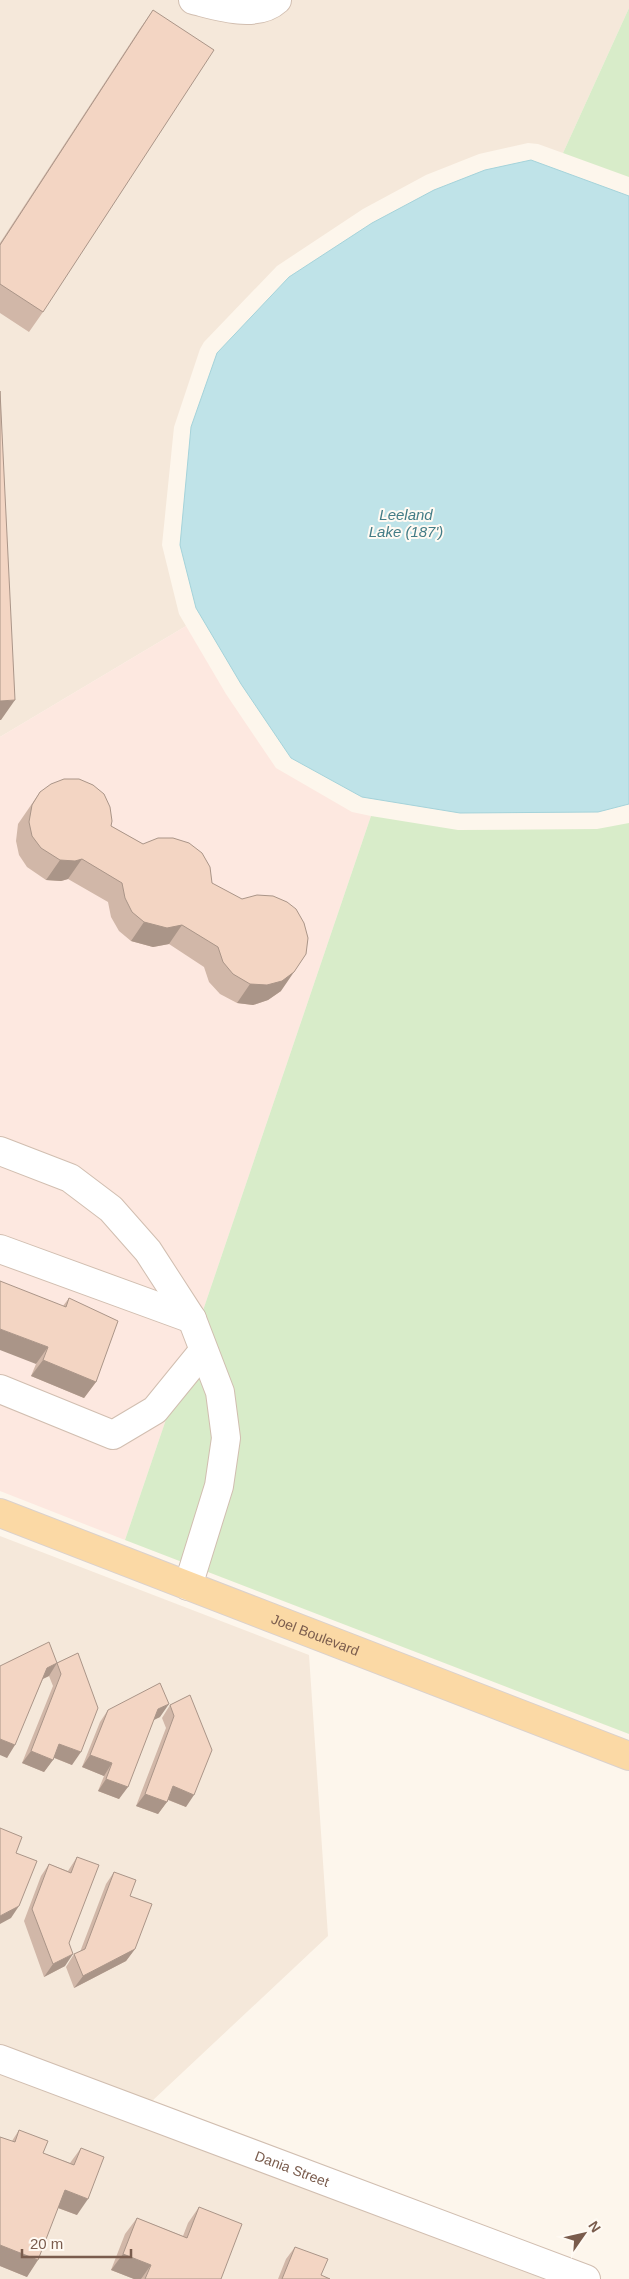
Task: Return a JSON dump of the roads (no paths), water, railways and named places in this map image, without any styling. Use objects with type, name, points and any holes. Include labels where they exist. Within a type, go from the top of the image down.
[{"type":"main road","name":"Joel Boulevard","points":[[0,1513],[629,1756]]},
{"type":"street","points":[[194,0],[237,11],[271,6],[278,0]]},
{"type":"street","points":[[0,1151],[70,1178],[111,1209],[148,1251],[192,1319],[220,1392],[226,1438],[219,1486],[188,1586]]},
{"type":"street","points":[[0,1249],[192,1319]]},
{"type":"street","points":[[0,1389],[113,1435],[155,1410],[203,1351]]},
{"type":"street","name":"Dania Street","points":[[0,2059],[586,2279]]},
{"type":"water","name":"Leeland Lake (187')","points":[[531,160],[629,196],[629,804],[598,812],[460,813],[362,797],[291,758],[241,684],[196,608],[180,545],[191,427],[217,353],[289,277],[372,223],[434,190],[485,170]]}]
